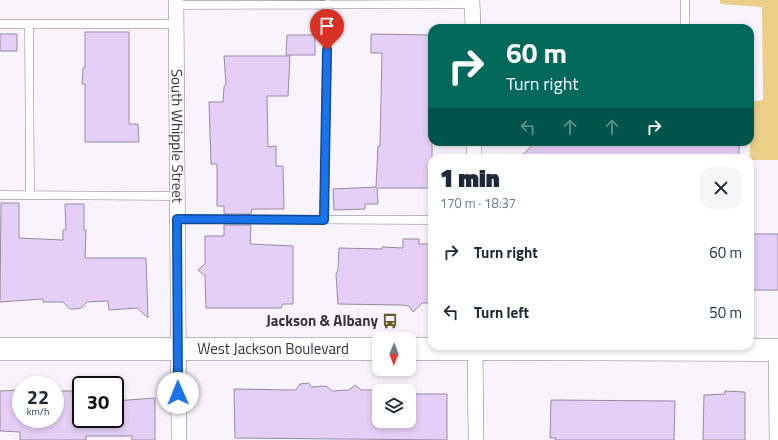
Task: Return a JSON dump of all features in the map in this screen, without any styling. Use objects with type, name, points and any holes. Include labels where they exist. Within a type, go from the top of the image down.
[{"type":"street","name":"South Whipple Street","points":[[176,2],[179,440]]},
{"type":"street","points":[[472,2],[473,24]]},
{"type":"street","name":"West Jackson Boulevard","points":[[0,348],[372,349]]},
{"type":"street","points":[[416,349],[428,349]]},
{"type":"street","points":[[475,350],[476,440]]},
{"type":"street","points":[[754,350],[777,350],[777,440]]},
{"type":"lane","points":[[686,0],[686,24]]},
{"type":"lane","points":[[176,2],[328,4],[472,2]]},
{"type":"lane","points":[[324,220],[328,4]]},
{"type":"lane","points":[[0,24],[176,24]]},
{"type":"lane","points":[[29,24],[30,195]]},
{"type":"lane","points":[[0,195],[177,196]]},
{"type":"lane","points":[[177,219],[428,220]]},
{"type":"shaded area","points":[[720,0],[778,0],[778,160],[754,160],[754,154],[750,154],[750,146],[754,146],[754,101],[763,100],[762,7],[720,4]]},
{"type":"building","points":[[85,32],[129,32],[129,124],[138,124],[139,142],[85,142],[85,84],[82,84],[83,68],[85,68]]},
{"type":"building","points":[[0,34],[17,34],[17,51],[0,51]]},
{"type":"building","points":[[371,34],[428,35],[428,146],[432,146],[432,154],[428,154],[428,188],[377,188],[378,204],[365,204],[365,209],[334,210],[333,189],[376,187],[378,146],[380,146],[382,53],[371,53]]},
{"type":"building","points":[[287,35],[315,35],[315,55],[286,55]]},
{"type":"building","points":[[224,56],[290,56],[288,96],[267,96],[268,147],[276,146],[276,166],[283,166],[284,209],[252,209],[251,214],[224,214],[224,206],[217,206],[217,164],[211,164],[209,102],[223,102],[224,87],[226,84]]},
{"type":"building","points":[[532,146],[739,146],[739,154],[523,154]]},
{"type":"building","points":[[1,203],[19,203],[19,238],[63,240],[63,230],[66,230],[65,204],[84,204],[84,230],[86,230],[85,258],[146,258],[148,318],[137,308],[109,310],[108,301],[87,302],[81,308],[76,309],[70,309],[63,302],[43,302],[43,299],[0,302]]},
{"type":"building","points":[[224,225],[251,225],[250,244],[293,246],[293,304],[283,304],[281,308],[206,308],[205,276],[198,270],[205,264],[205,236],[224,236]]},
{"type":"building","points":[[754,234],[778,234],[778,290],[754,290]]},
{"type":"building","points":[[403,239],[419,239],[419,244],[428,244],[428,303],[422,303],[413,312],[409,306],[401,305],[338,304],[336,274],[338,270],[339,248],[403,248]]},
{"type":"building","points":[[309,383],[311,387],[326,386],[332,391],[349,390],[355,385],[361,390],[372,390],[372,428],[416,428],[416,394],[447,394],[447,440],[235,438],[234,389],[296,390],[300,384]]},
{"type":"building","points":[[12,390],[12,428],[64,428],[64,391],[72,391],[72,428],[124,428],[124,400],[155,398],[155,440],[132,440],[132,436],[86,436],[86,440],[20,440],[20,432],[0,431],[0,391]]},
{"type":"building","points":[[725,391],[745,392],[745,440],[703,440],[704,395],[725,394]]},
{"type":"building","points":[[551,400],[675,401],[674,440],[555,440],[556,438],[550,438]]},
{"type":"place","name":"Jackson & Albany","points":[[390,321]]},
{"type":"route","points":[[178,393],[177,219],[324,220],[327,50]]}]
